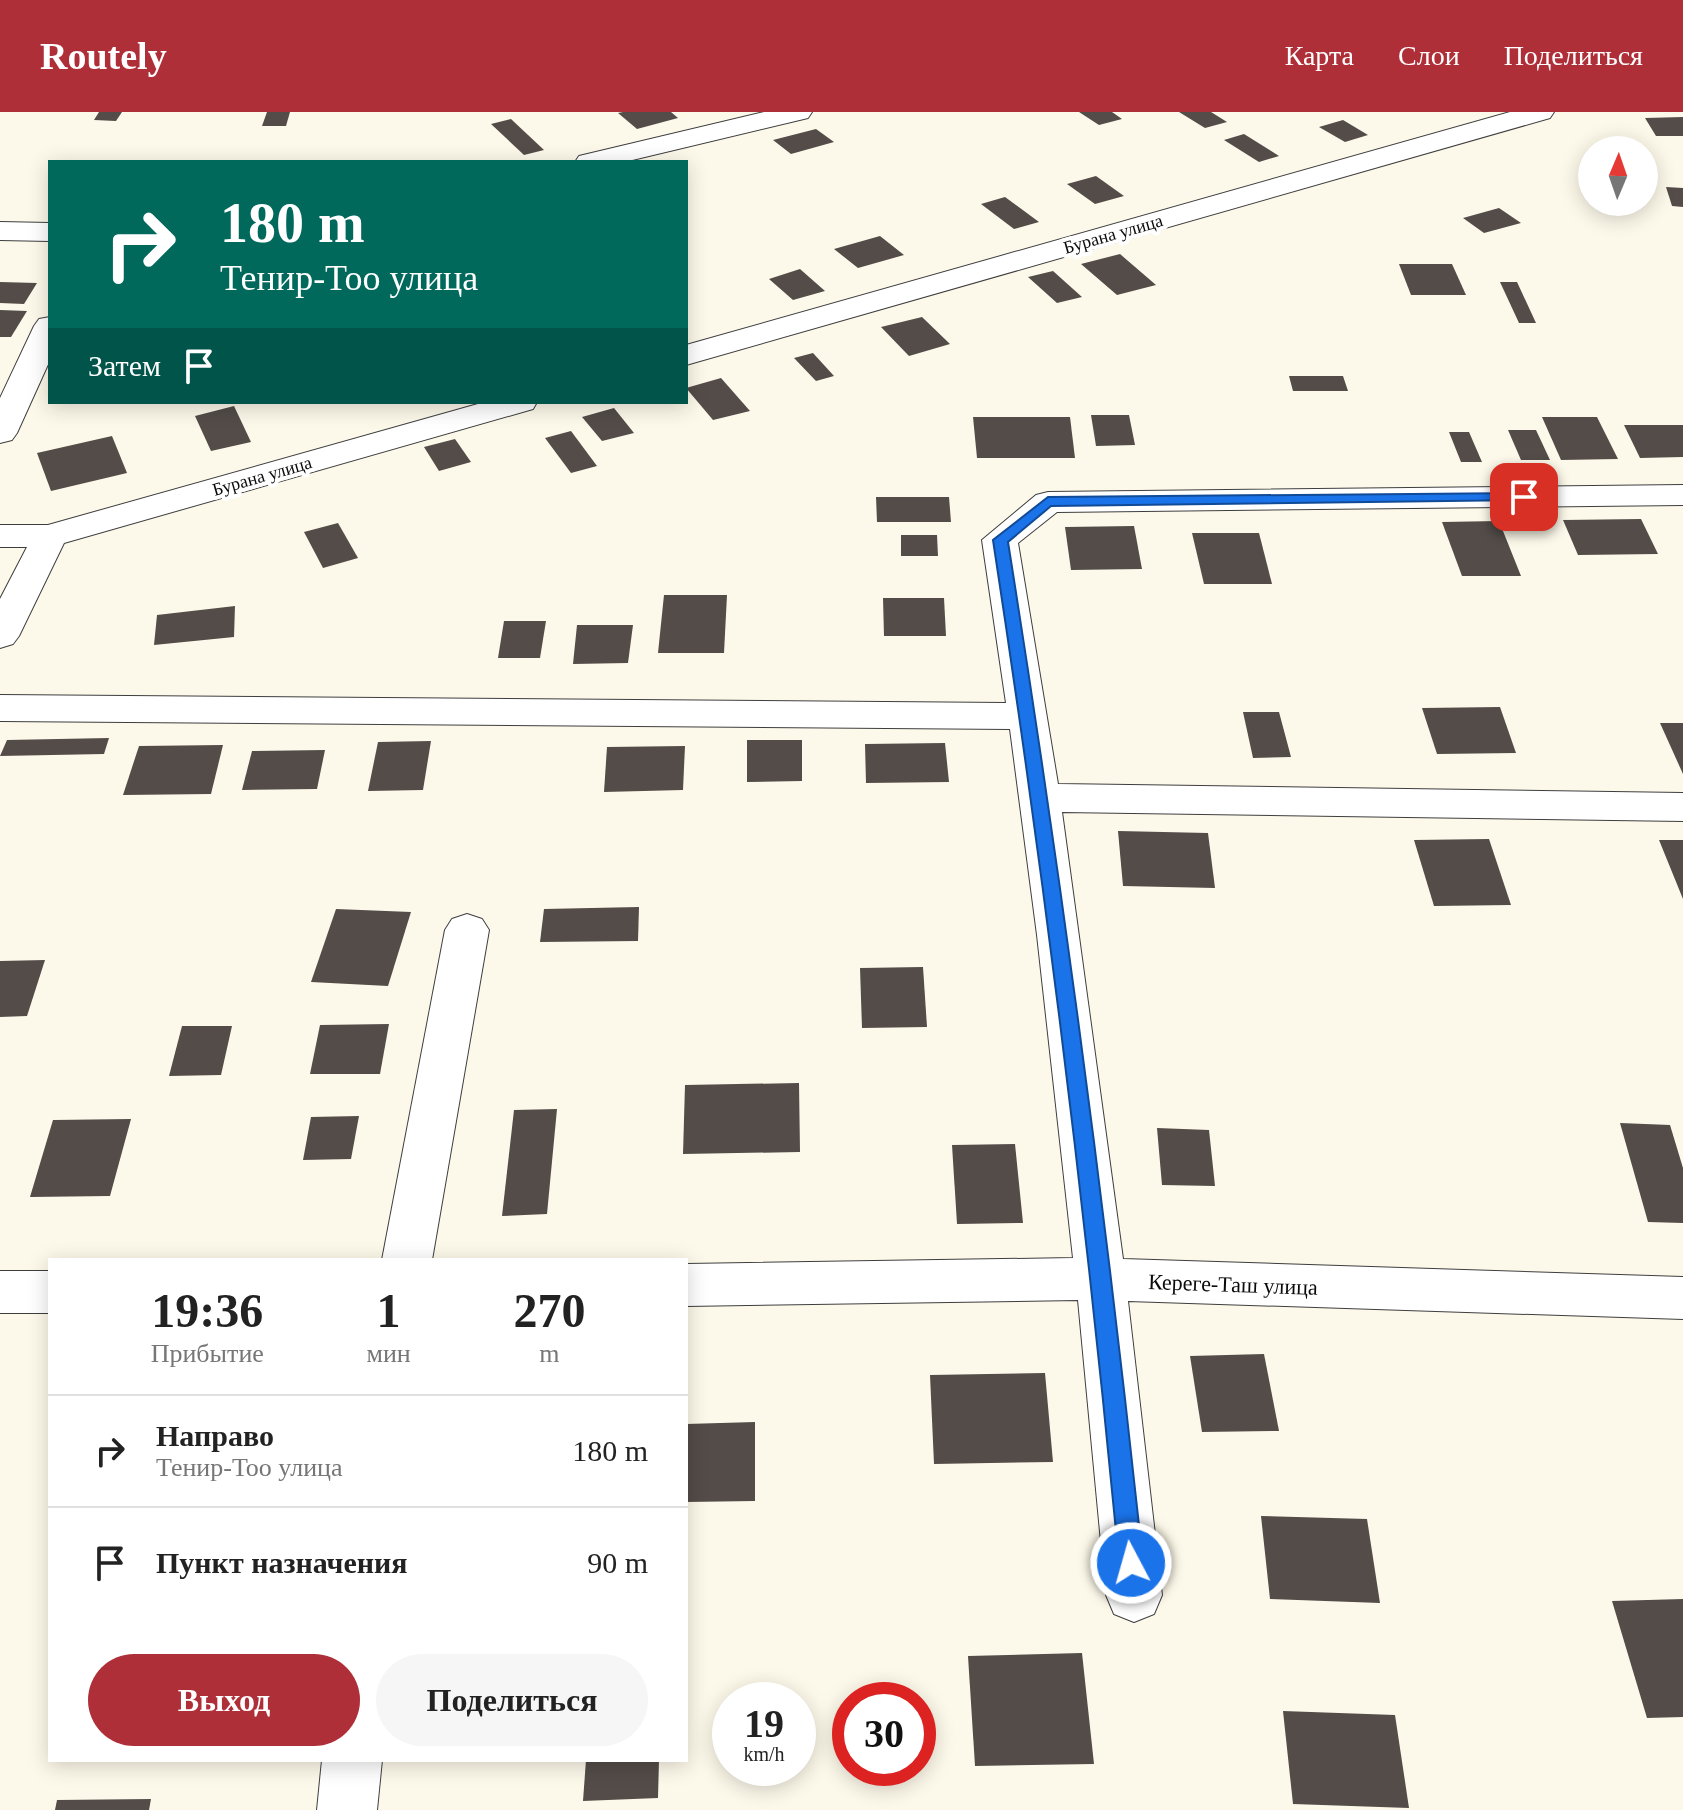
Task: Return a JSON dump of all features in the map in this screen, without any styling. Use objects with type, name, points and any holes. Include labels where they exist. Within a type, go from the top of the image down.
[{"type":"street","points":[[597,160],[798,112]]},
{"type":"street","name":"Бурана улица","points":[[688,354],[1540,112]]},
{"type":"street","points":[[0,231],[48,232]]},
{"type":"street","points":[[0,433],[48,330]]},
{"type":"street","name":"Бурана улица","points":[[0,536],[50,536],[514,404]]},
{"type":"street","points":[[1134,1595],[1103,1279],[1041,798],[1000,540],[1048,502],[1683,495]]},
{"type":"street","points":[[0,636],[50,536]]},
{"type":"street","points":[[0,708],[1029,716]]},
{"type":"street","points":[[1041,798],[1683,807]]},
{"type":"street","points":[[407,1258],[467,930]]},
{"type":"street","name":"Кереге-Таш улица","points":[[688,1285],[1103,1279],[1683,1298]]},
{"type":"street","points":[[0,1292],[48,1292]]},
{"type":"street","points":[[347,1810],[352,1762]]},
{"type":"building","points":[[99,112],[122,112],[116,121],[94,120]]},
{"type":"building","points":[[267,112],[290,112],[286,126],[262,126]]},
{"type":"building","points":[[671,112],[678,118],[637,129],[618,113]]},
{"type":"building","points":[[1079,112],[1112,112],[1122,119],[1099,125]]},
{"type":"building","points":[[1179,112],[1211,112],[1227,122],[1205,128]]},
{"type":"building","points":[[1683,117],[1683,136],[1656,136],[1645,118]]},
{"type":"building","points":[[511,119],[544,150],[524,155],[491,124]]},
{"type":"building","points":[[1343,120],[1368,135],[1345,142],[1319,127]]},
{"type":"building","points":[[816,129],[834,142],[791,154],[773,140]]},
{"type":"building","points":[[1244,134],[1279,156],[1259,162],[1224,140]]},
{"type":"building","points":[[1096,176],[1124,196],[1095,204],[1067,184]]},
{"type":"building","points":[[1666,187],[1683,188],[1683,207],[1672,206]]},
{"type":"building","points":[[1005,197],[1039,222],[1014,229],[981,204]]},
{"type":"building","points":[[1499,208],[1521,223],[1484,233],[1463,218]]},
{"type":"building","points":[[880,236],[904,255],[858,268],[834,249]]},
{"type":"building","points":[[1120,254],[1156,285],[1117,295],[1081,264]]},
{"type":"building","points":[[1399,264],[1452,264],[1466,295],[1411,295]]},
{"type":"building","points":[[800,269],[825,291],[793,300],[769,279]]},
{"type":"building","points":[[1053,271],[1082,297],[1057,303],[1028,277]]},
{"type":"building","points":[[0,282],[37,283],[24,304],[0,303]]},
{"type":"building","points":[[1500,282],[1517,282],[1536,323],[1519,323]]},
{"type":"building","points":[[0,310],[27,311],[11,337],[0,337]]},
{"type":"building","points":[[922,317],[950,344],[909,356],[881,327]]},
{"type":"building","points":[[813,353],[834,376],[816,381],[794,358]]},
{"type":"building","points":[[1289,376],[1343,376],[1348,391],[1293,391]]},
{"type":"building","points":[[721,378],[750,411],[713,420],[688,387]]},
{"type":"building","points":[[234,406],[251,442],[211,451],[195,416]]},
{"type":"building","points":[[614,408],[634,433],[602,441],[582,417]]},
{"type":"building","points":[[1091,415],[1129,415],[1135,445],[1096,446]]},
{"type":"building","points":[[973,417],[1070,417],[1075,458],[977,458]]},
{"type":"building","points":[[1542,417],[1597,417],[1618,459],[1561,460]]},
{"type":"building","points":[[1624,425],[1683,425],[1683,457],[1640,458]]},
{"type":"building","points":[[1508,430],[1536,430],[1550,460],[1521,460]]},
{"type":"building","points":[[571,431],[597,466],[571,473],[545,438]]},
{"type":"building","points":[[1449,432],[1469,432],[1482,462],[1461,462]]},
{"type":"building","points":[[112,436],[127,473],[51,491],[37,453]]},
{"type":"building","points":[[455,439],[471,462],[439,471],[424,447]]},
{"type":"building","points":[[876,497],[949,497],[951,522],[877,522]]},
{"type":"building","points":[[1641,519],[1658,554],[1578,555],[1563,520]]},
{"type":"building","points":[[1499,521],[1521,576],[1462,576],[1442,522]]},
{"type":"building","points":[[338,523],[358,558],[323,568],[304,532]]},
{"type":"building","points":[[1134,526],[1142,569],[1071,570],[1065,527]]},
{"type":"building","points":[[1192,533],[1259,533],[1272,584],[1204,584]]},
{"type":"building","points":[[901,535],[937,535],[938,556],[901,556]]},
{"type":"building","points":[[664,595],[727,595],[724,653],[658,653]]},
{"type":"building","points":[[883,598],[944,598],[946,636],[884,636]]},
{"type":"building","points":[[235,606],[234,637],[154,645],[157,615]]},
{"type":"building","points":[[504,621],[546,621],[540,658],[498,658]]},
{"type":"building","points":[[577,625],[633,625],[628,663],[573,664]]},
{"type":"building","points":[[1500,707],[1516,753],[1437,754],[1422,708]]},
{"type":"building","points":[[1243,712],[1279,712],[1291,757],[1253,758]]},
{"type":"building","points":[[1660,723],[1683,723],[1683,774]]},
{"type":"building","points":[[109,738],[104,754],[0,756],[7,740]]},
{"type":"building","points":[[747,740],[802,740],[802,781],[747,782]]},
{"type":"building","points":[[431,741],[423,790],[368,791],[378,742]]},
{"type":"building","points":[[945,743],[949,782],[866,783],[865,744]]},
{"type":"building","points":[[223,745],[211,794],[123,795],[139,746]]},
{"type":"building","points":[[685,746],[683,790],[604,792],[607,747]]},
{"type":"building","points":[[325,750],[317,789],[242,790],[252,751]]},
{"type":"building","points":[[1118,831],[1208,833],[1215,888],[1123,886]]},
{"type":"building","points":[[1489,839],[1511,905],[1434,906],[1414,840]]},
{"type":"building","points":[[1659,840],[1683,840],[1683,899]]},
{"type":"building","points":[[639,907],[638,941],[540,942],[544,909]]},
{"type":"building","points":[[336,909],[411,912],[388,986],[311,982]]},
{"type":"building","points":[[45,960],[27,1016],[0,1017],[0,961]]},
{"type":"building","points":[[923,967],[927,1027],[862,1028],[860,968]]},
{"type":"building","points":[[389,1024],[380,1074],[310,1074],[320,1025]]},
{"type":"building","points":[[182,1026],[232,1026],[221,1075],[169,1076]]},
{"type":"building","points":[[799,1083],[800,1152],[683,1154],[685,1085]]},
{"type":"building","points":[[557,1109],[547,1214],[502,1216],[514,1110]]},
{"type":"building","points":[[359,1116],[351,1159],[303,1160],[311,1117]]},
{"type":"building","points":[[131,1119],[110,1196],[30,1197],[53,1120]]},
{"type":"building","points":[[1620,1123],[1670,1125],[1683,1168],[1683,1223],[1648,1222]]},
{"type":"building","points":[[1157,1128],[1209,1130],[1215,1186],[1162,1185]]},
{"type":"building","points":[[1015,1144],[1023,1223],[957,1224],[952,1145]]},
{"type":"building","points":[[1264,1354],[1279,1431],[1202,1432],[1190,1356]]},
{"type":"building","points":[[1045,1373],[1053,1462],[934,1464],[930,1375]]},
{"type":"building","points":[[755,1422],[755,1501],[688,1502],[688,1424]]},
{"type":"building","points":[[1261,1516],[1367,1519],[1380,1603],[1270,1599]]},
{"type":"building","points":[[1683,1599],[1683,1717],[1647,1718],[1612,1601]]},
{"type":"building","points":[[1082,1653],[1094,1764],[975,1766],[968,1656]]},
{"type":"building","points":[[1283,1711],[1395,1715],[1409,1808],[1293,1804]]},
{"type":"building","points":[[586,1762],[659,1762],[658,1798],[583,1801]]},
{"type":"building","points":[[151,1799],[149,1810],[55,1810],[57,1800]]},
{"type":"route","points":[[1131,1563],[1103,1279],[1045,828],[1000,540],[1048,502],[1524,497]]}]
